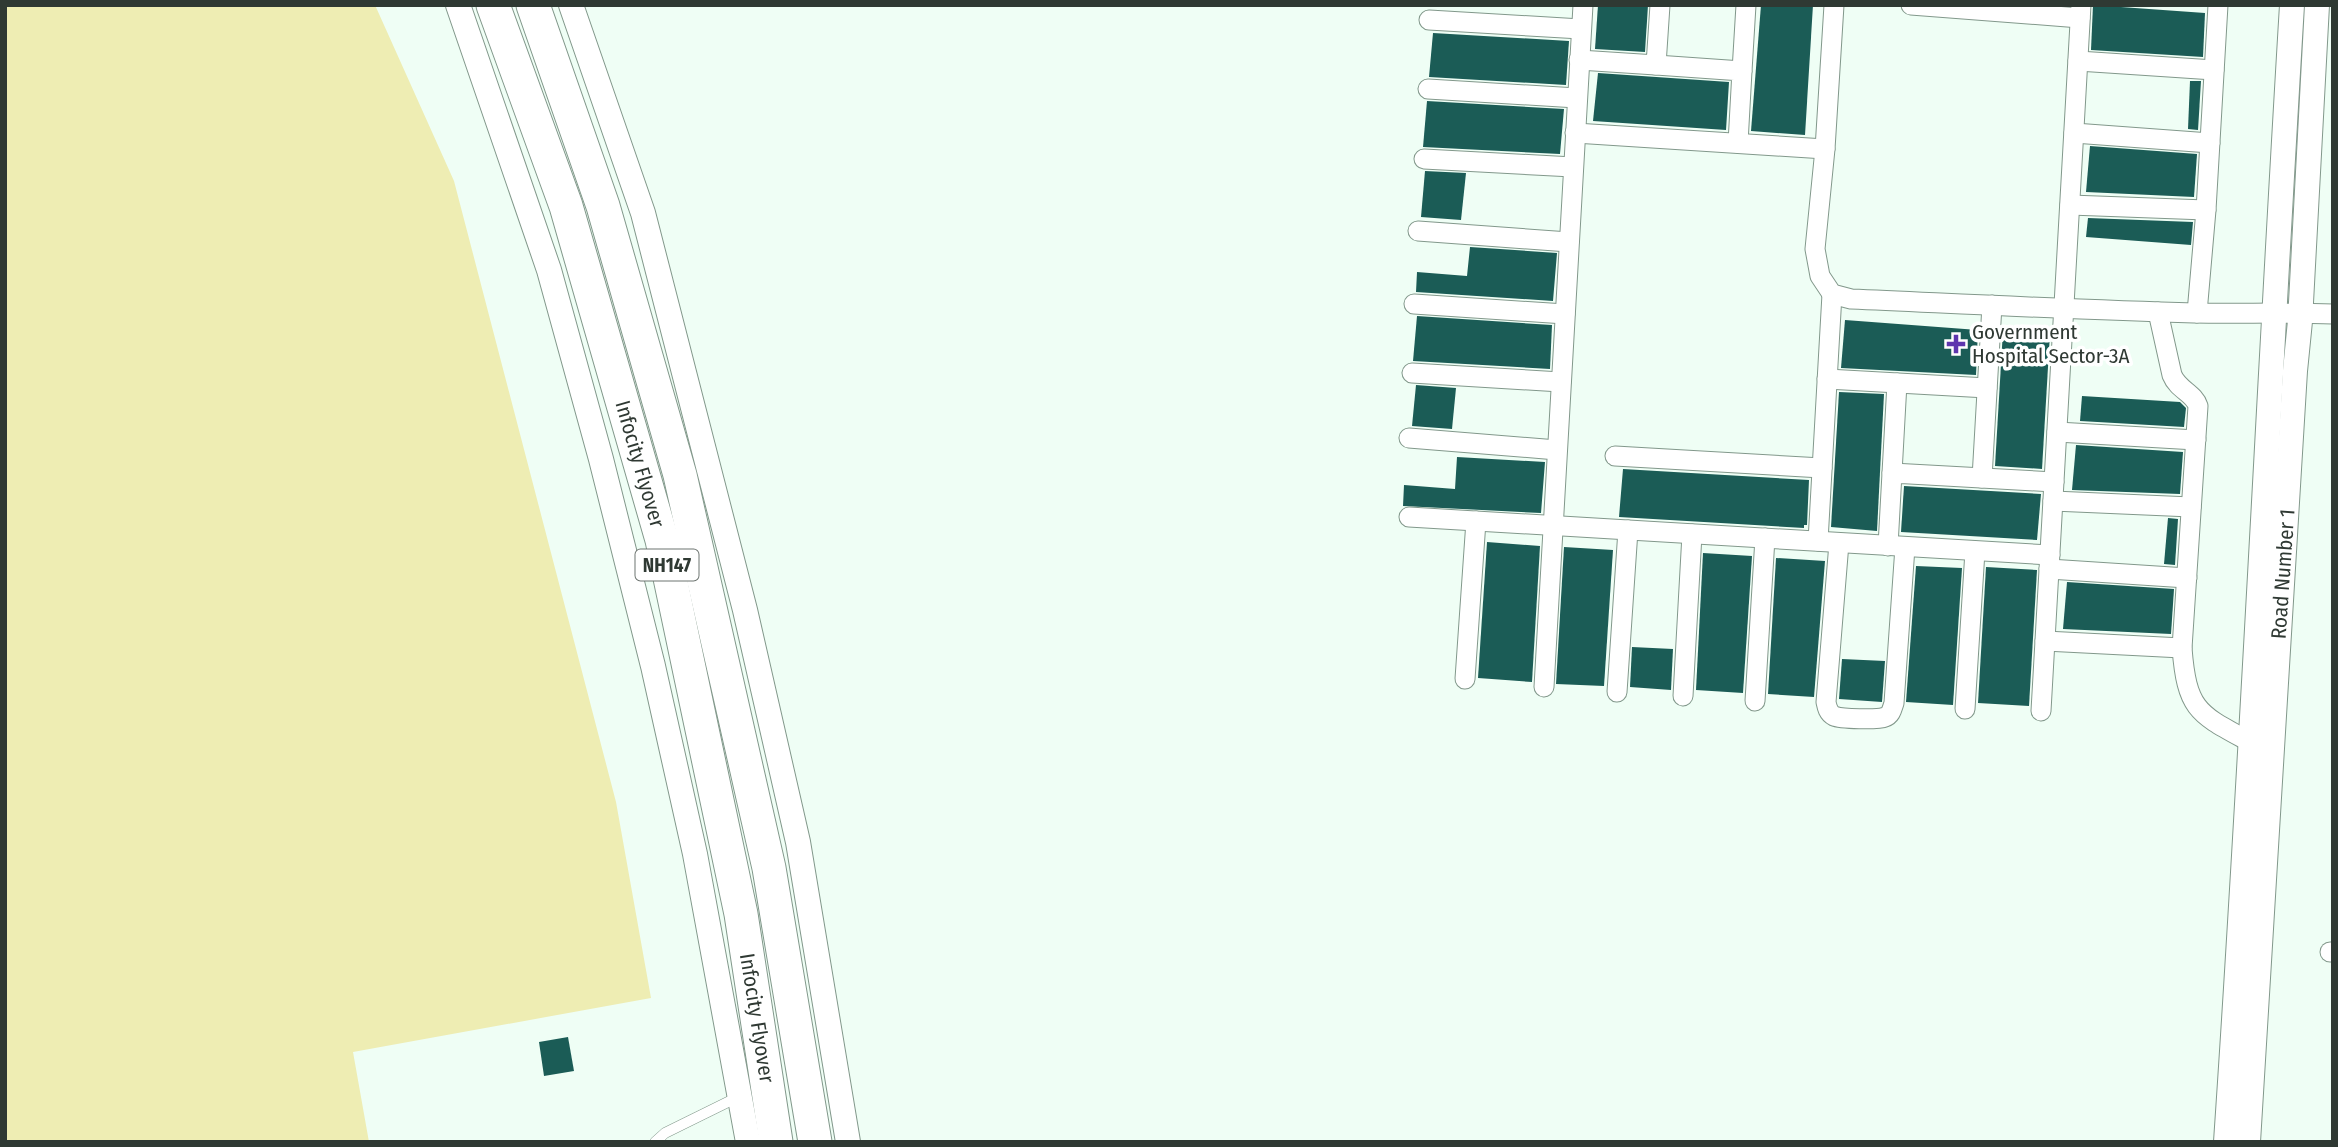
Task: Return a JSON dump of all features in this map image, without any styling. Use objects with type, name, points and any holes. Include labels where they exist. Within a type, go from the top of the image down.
[{"type":"highway","name":"Infocity Flyover","points":[[493,5],[566,206],[662,540],[741,914],[776,1142]]},
{"type":"highway","name":"Infocity Flyover","points":[[533,5],[603,206],[680,475],[769,867],[815,1142]]},
{"type":"street","points":[[458,5],[549,270],[601,459],[653,666],[695,853],[748,1142]]},
{"type":"street","points":[[571,5],[643,213],[744,610],[798,842],[848,1142]]},
{"type":"street","points":[[1544,688],[1583,5]]},
{"type":"street","points":[[1656,65],[1660,5]]},
{"type":"street","points":[[1738,143],[1746,5]]},
{"type":"street","points":[[1818,541],[1832,294],[1820,276],[1815,250],[1825,149],[1834,5]]},
{"type":"street","points":[[1911,5],[2080,12],[2041,711]]},
{"type":"street","points":[[2197,313],[2218,5]]},
{"type":"street","name":"Road Number 1","points":[[2226,1142],[2252,743],[2292,5]]},
{"type":"street","name":"Road Number 1","points":[[2248,1142],[2295,371],[2301,313],[2316,5]]},
{"type":"street","points":[[1429,20],[1581,29]]},
{"type":"street","points":[[1579,61],[1742,71]]},
{"type":"street","points":[[2078,61],[2214,70]]},
{"type":"street","points":[[1427,89],[1577,98]]},
{"type":"street","points":[[1575,133],[1825,149]]},
{"type":"street","points":[[2074,133],[2210,143]]},
{"type":"street","points":[[1424,159],[1573,167]]},
{"type":"street","points":[[2070,205],[2206,210]]},
{"type":"street","points":[[1418,231],[1569,242]]},
{"type":"street","points":[[1832,294],[1851,299],[2158,312],[2333,314]]},
{"type":"street","points":[[1414,304],[1565,314]]},
{"type":"street","points":[[1982,478],[1992,305]]},
{"type":"street","points":[[2158,312],[2175,382],[2197,401],[2182,648],[2184,677],[2197,710],[2206,718],[2252,743]]},
{"type":"street","points":[[1412,373],[1561,382]]},
{"type":"street","points":[[1827,379],[1987,388]]},
{"type":"street","points":[[1839,543],[1826,702],[1828,711],[1833,716],[1841,717],[1885,717],[1894,703],[1897,546],[1892,473],[1897,383]]},
{"type":"street","points":[[2057,432],[2196,440]]},
{"type":"street","points":[[1409,438],[1557,450]]},
{"type":"street","points":[[1615,456],[1822,468]]},
{"type":"street","points":[[1892,473],[1982,478],[2054,492],[2191,507]]},
{"type":"street","points":[[1409,517],[1975,551],[2187,578]]},
{"type":"street","points":[[1465,679],[1476,521]]},
{"type":"street","points":[[1617,692],[1628,530]]},
{"type":"street","points":[[1683,696],[1692,534]]},
{"type":"street","points":[[1755,701],[1765,538]]},
{"type":"street","points":[[1965,709],[1975,551]]},
{"type":"street","points":[[2045,641],[2182,648]]},
{"type":"lane","points":[[656,1142],[665,1133],[740,1096]]},
{"type":"green space","points":[[5,5],[375,5],[454,181],[616,802],[651,998],[353,1052],[369,1142],[5,1142]]},
{"type":"building","points":[[1598,5],[1648,5],[1645,52],[1595,49]]},
{"type":"building","points":[[1761,5],[1813,5],[1805,135],[1751,131]]},
{"type":"building","points":[[2093,5],[2205,13],[2203,57],[2091,50]]},
{"type":"building","points":[[1433,33],[1569,41],[1566,85],[1429,77]]},
{"type":"building","points":[[1598,73],[1729,82],[1726,130],[1593,121]]},
{"type":"building","points":[[2190,81],[2201,81],[2198,130],[2188,129]]},
{"type":"building","points":[[1427,101],[1564,109],[1560,154],[1423,147]]},
{"type":"building","points":[[2090,146],[2197,154],[2194,197],[2086,192]]},
{"type":"building","points":[[1425,171],[1466,173],[1461,220],[1421,217]]},
{"type":"building","points":[[2088,218],[2193,222],[2191,245],[2086,237]]},
{"type":"building","points":[[1470,247],[1557,253],[1553,301],[1416,292],[1417,272],[1467,276]]},
{"type":"building","points":[[1417,316],[1552,325],[1550,369],[1413,361]]},
{"type":"building","points":[[1845,320],[1978,330],[1976,375],[1841,368]]},
{"type":"building","points":[[2003,330],[2050,333],[2042,469],[1995,466]]},
{"type":"building","points":[[1416,385],[1456,388],[1452,429],[1412,426]]},
{"type":"building","points":[[1839,392],[1884,394],[1877,531],[1831,527]]},
{"type":"building","points":[[2082,396],[2180,402],[2186,408],[2184,427],[2080,421]]},
{"type":"building","points":[[2076,445],[2183,452],[2180,494],[2072,490]]},
{"type":"building","points":[[1457,457],[1545,462],[1541,513],[1403,506],[1404,485],[1455,489]]},
{"type":"building","points":[[1623,469],[1809,480],[1807,525],[1804,525],[1804,528],[1619,517]]},
{"type":"building","points":[[1904,486],[2041,494],[2037,540],[1901,532]]},
{"type":"building","points":[[2168,518],[2178,519],[2175,565],[2164,564]]},
{"type":"building","points":[[1487,542],[1540,546],[1532,682],[1478,678]]},
{"type":"building","points":[[1564,547],[1613,550],[1604,686],[1556,684]]},
{"type":"building","points":[[1703,553],[1752,556],[1743,693],[1696,690]]},
{"type":"building","points":[[1776,558],[1825,561],[1814,697],[1768,694]]},
{"type":"building","points":[[1916,566],[1962,568],[1953,705],[1906,702]]},
{"type":"building","points":[[1986,567],[2037,570],[2029,706],[1978,703]]},
{"type":"building","points":[[2067,582],[2174,589],[2171,634],[2063,629]]},
{"type":"building","points":[[1632,647],[1673,649],[1671,690],[1630,687]]},
{"type":"building","points":[[1842,659],[1885,661],[1882,702],[1839,699]]},
{"type":"building","points":[[568,1037],[574,1071],[544,1076],[539,1042]]},
{"type":"place","name":"Government Hospital Sector-3A","points":[[1956,344]]}]
